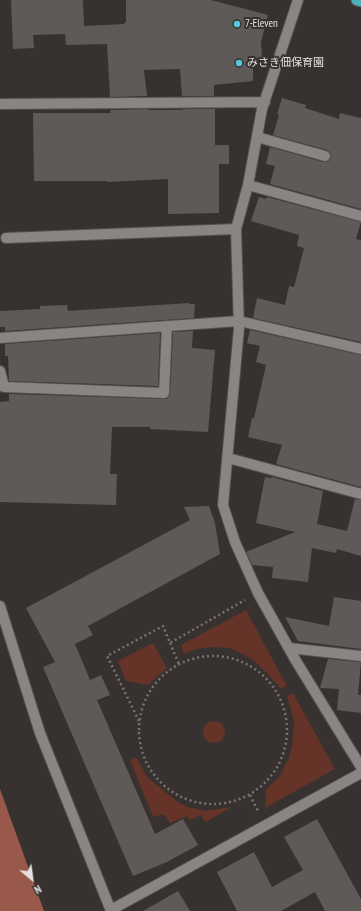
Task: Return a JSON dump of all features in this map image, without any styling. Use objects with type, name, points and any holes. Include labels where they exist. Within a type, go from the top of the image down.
[{"type":"highway","points":[[357,0],[361,1]]},
{"type":"street","points":[[298,0],[264,102],[248,185],[236,229],[240,321],[223,505],[235,542],[258,592],[289,648],[361,767]]},
{"type":"street","points":[[0,104],[264,102]]},
{"type":"street","points":[[257,136],[325,156]]},
{"type":"street","points":[[248,185],[361,216]]},
{"type":"street","points":[[6,238],[236,229]]},
{"type":"street","points":[[0,338],[240,321],[361,349]]},
{"type":"street","points":[[0,371],[4,387],[164,393],[167,326]]},
{"type":"street","points":[[228,458],[361,494]]},
{"type":"street","points":[[0,606],[40,733],[111,910],[361,773]]},
{"type":"street","points":[[289,648],[361,656]]},
{"type":"path","points":[[170,643],[258,592]]},
{"type":"path","points":[[139,721],[107,656],[163,626],[179,664]]},
{"type":"path","points":[[214,656],[231,657],[248,664],[263,674],[274,687],[283,702],[287,720],[288,737],[284,755],[276,770],[265,784],[250,795],[236,801],[207,804],[178,796],[166,788],[155,777],[147,764],[142,751],[139,736],[139,721],[144,704],[152,688],[164,674],[179,664],[196,658],[214,656]]},
{"type":"shaded area","points":[[246,610],[287,686],[281,689],[252,659],[230,648],[210,647],[196,649],[184,654],[181,645]]},
{"type":"shaded area","points":[[153,643],[167,668],[148,685],[126,681],[118,661]]},
{"type":"shaded area","points":[[293,693],[335,769],[265,808],[266,789],[279,777],[289,758],[292,747],[294,721],[287,696]]},
{"type":"shaded area","points":[[214,721],[222,724],[225,732],[222,740],[214,743],[206,740],[203,732],[206,724]]},
{"type":"shaded area","points":[[136,757],[148,778],[179,803],[205,811],[232,807],[205,822],[201,815],[190,820],[187,816],[170,823],[163,814],[153,817],[130,760]]},
{"type":"shaded area","points":[[0,789],[44,911],[0,911]]},
{"type":"building","points":[[11,0],[83,0],[84,26],[124,24],[126,22],[126,0],[211,0],[268,15],[261,42],[262,57],[253,59],[253,81],[214,85],[214,96],[182,96],[180,69],[144,70],[147,96],[110,97],[107,44],[66,45],[65,34],[33,35],[34,48],[13,49]]},
{"type":"building","points":[[282,98],[306,105],[305,108],[339,119],[340,113],[361,118],[361,209],[270,184],[275,166],[266,164],[270,147],[323,162],[329,161],[331,157],[330,152],[327,150],[273,135]]},
{"type":"building","points":[[215,109],[215,145],[229,145],[229,164],[219,164],[219,213],[168,214],[168,179],[107,182],[34,181],[33,113],[111,113],[110,110]]},
{"type":"building","points":[[259,197],[266,199],[267,197],[361,222],[356,239],[361,240],[361,342],[253,318],[257,298],[285,305],[289,286],[294,287],[304,248],[297,246],[299,235],[251,221]]},
{"type":"building","points":[[189,303],[195,304],[194,318],[5,331],[5,327],[0,327],[0,311],[40,309],[40,306],[67,305],[68,311]]},
{"type":"building","points":[[250,330],[361,355],[361,487],[276,464],[282,445],[248,437],[252,418],[254,418],[266,365],[256,362],[260,346],[247,343]]},
{"type":"building","points":[[193,331],[192,348],[215,350],[208,432],[150,429],[150,427],[112,427],[110,474],[117,474],[116,505],[0,502],[0,402],[9,401],[9,394],[167,399],[170,393],[173,332]]},
{"type":"building","points":[[160,333],[158,386],[9,381],[8,356],[5,356],[5,344]]},
{"type":"building","points":[[265,477],[272,477],[323,491],[317,524],[347,531],[355,499],[361,500],[361,556],[337,549],[336,553],[312,548],[308,582],[272,578],[273,567],[252,565],[246,552],[295,532],[256,523]]},
{"type":"building","points":[[209,506],[215,523],[220,554],[88,626],[93,635],[75,644],[90,680],[101,675],[110,695],[97,700],[155,834],[183,819],[198,845],[167,862],[133,876],[43,667],[55,662],[26,608],[190,520],[184,507]]},
{"type":"building","points":[[334,597],[361,601],[361,649],[298,641],[285,617],[329,626]]},
{"type":"building","points":[[328,659],[361,662],[358,695],[361,695],[361,713],[337,710],[339,689],[320,688]]},
{"type":"building","points":[[317,819],[361,899],[361,911],[325,911],[315,892],[281,911],[237,911],[217,872],[254,852],[272,887],[303,870],[284,837]]},
{"type":"building","points":[[178,891],[190,911],[143,911]]},
{"type":"place","name":"7-Eleven","points":[[237,24]]},
{"type":"place","name":"みさき佃保育園","points":[[239,63]]}]
